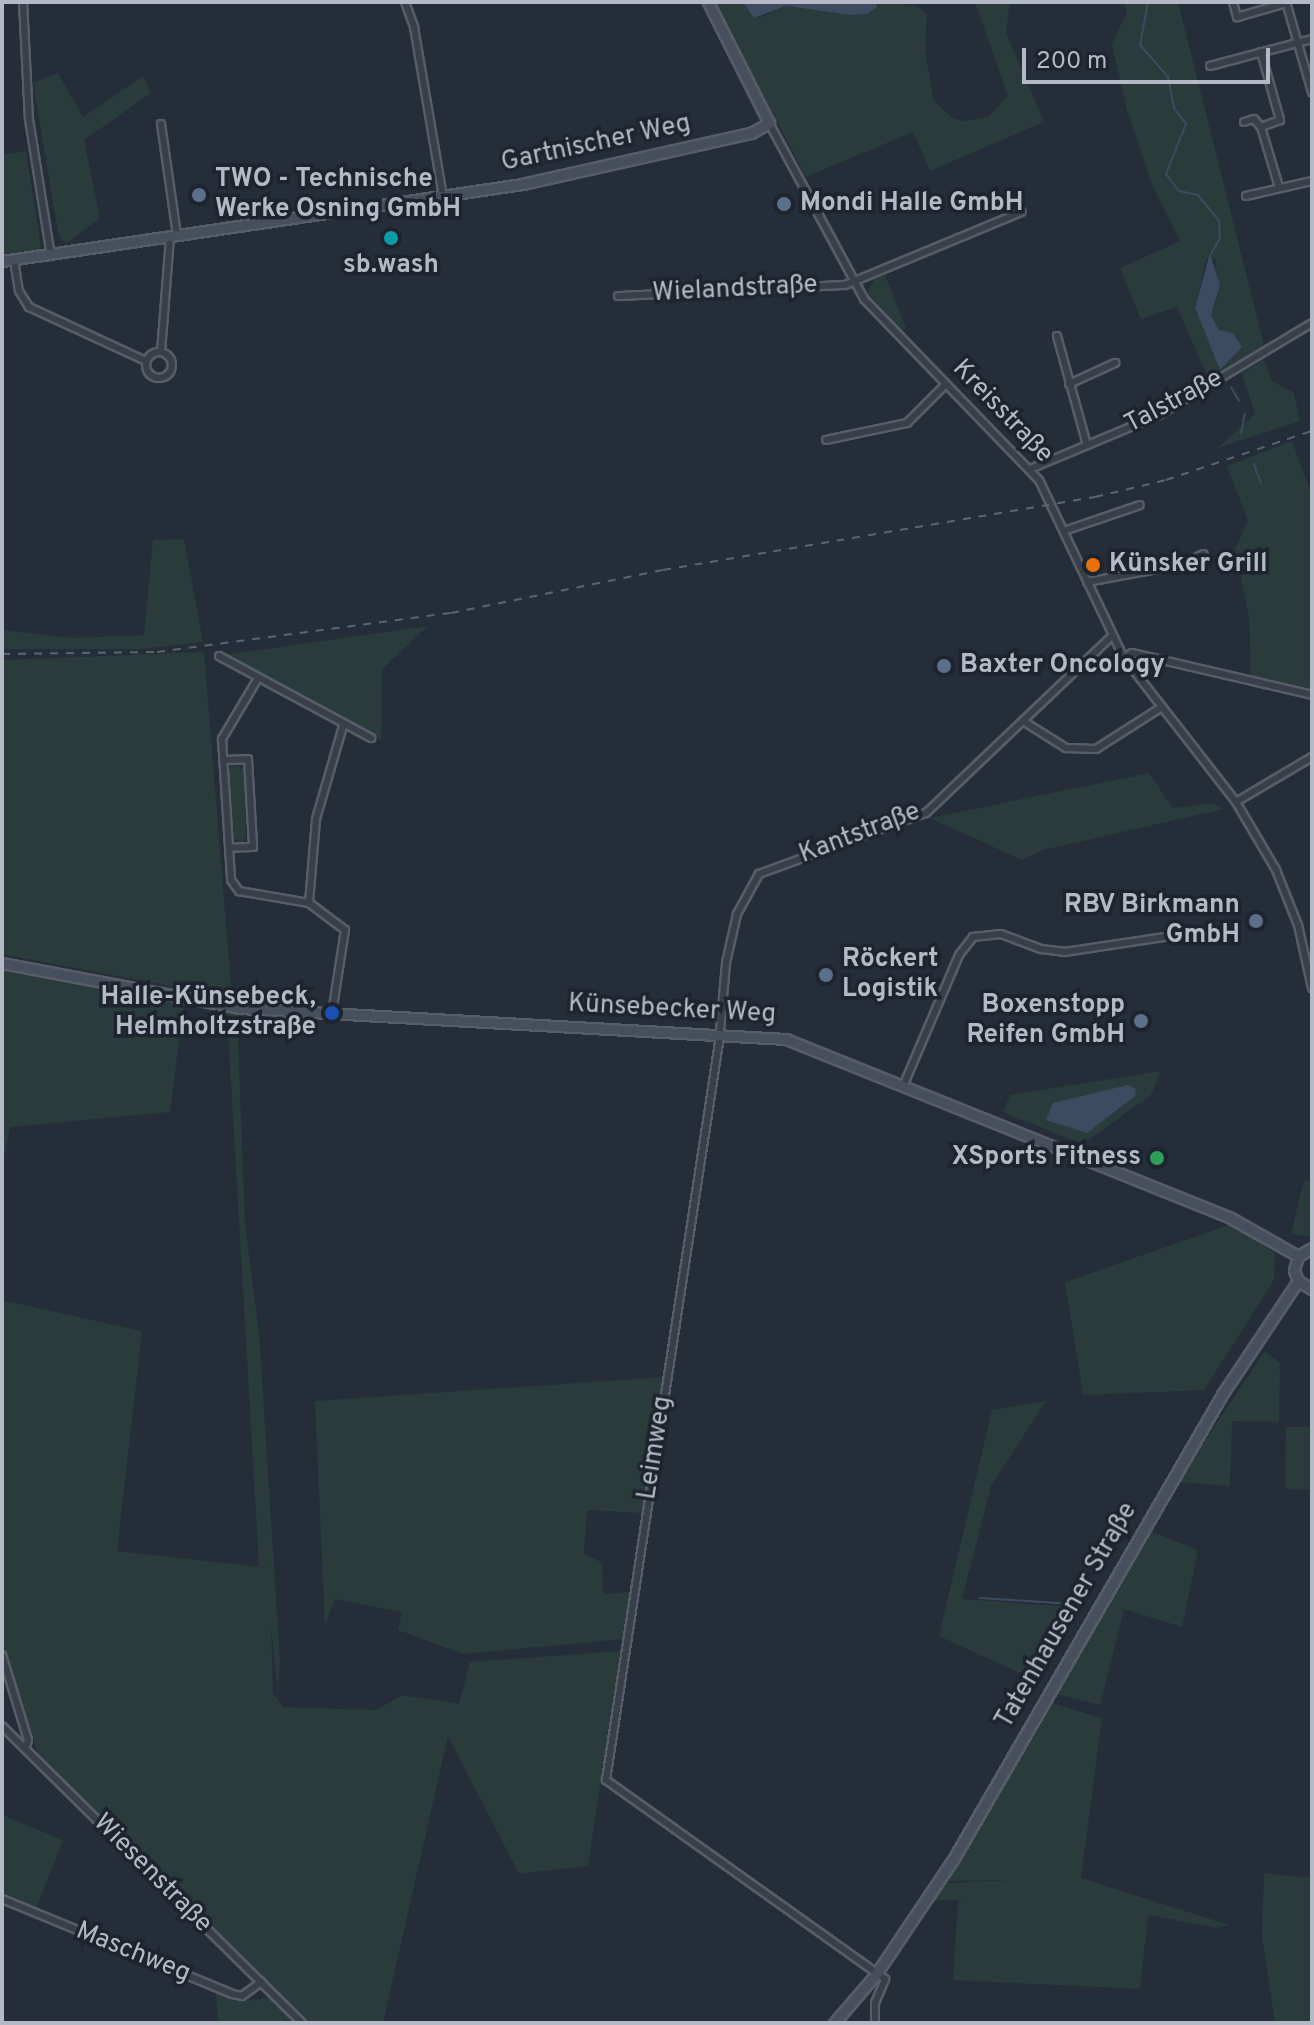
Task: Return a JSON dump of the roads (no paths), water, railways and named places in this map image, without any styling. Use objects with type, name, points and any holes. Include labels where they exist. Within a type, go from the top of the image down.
[{"type":"street","points":[[23,2],[29,119],[51,256]]},
{"type":"street","points":[[405,2],[443,196]]},
{"type":"street","name":"Kreisstraße","points":[[708,2],[852,282],[945,385],[1030,469],[1064,531],[1111,637],[1236,802],[1276,870],[1298,925],[1312,988]]},
{"type":"street","points":[[1233,2],[1237,17],[1286,2],[1312,92]]},
{"type":"street","points":[[1210,66],[1312,39]]},
{"type":"street","points":[[1261,52],[1280,120],[1261,127]]},
{"type":"street","points":[[1244,122],[1254,119],[1261,127],[1279,187]]},
{"type":"street","name":"Gartnischer Weg","points":[[2,261],[443,196],[647,158],[751,133],[769,123]]},
{"type":"street","points":[[161,124],[174,237],[161,352]]},
{"type":"street","points":[[1246,196],[1312,181]]},
{"type":"street","name":"Wielandstraße","points":[[618,296],[852,282],[1021,212]]},
{"type":"street","points":[[14,260],[19,291],[29,307],[146,361],[150,375],[166,376],[171,361],[161,352]]},
{"type":"street","name":"Talstraße","points":[[1030,469],[1159,415],[1312,323]]},
{"type":"street","points":[[1057,336],[1087,445]]},
{"type":"street","points":[[146,361],[161,352]]},
{"type":"street","points":[[1069,384],[1115,363]]},
{"type":"street","points":[[826,440],[907,423],[945,385]]},
{"type":"street","points":[[1064,531],[1140,505]]},
{"type":"street","points":[[1087,582],[1184,564],[1204,554]]},
{"type":"street","name":"Kantstraße","points":[[720,1034],[726,963],[737,914],[752,881],[772,866],[919,817],[1111,637]]},
{"type":"street","points":[[1124,658],[1132,653],[1312,695]]},
{"type":"street","points":[[219,656],[257,680],[371,738]]},
{"type":"street","points":[[257,680],[222,739],[231,880],[239,891],[309,903],[345,930],[332,1013]]},
{"type":"street","points":[[1023,721],[1066,748],[1096,749],[1162,707]]},
{"type":"street","points":[[309,903],[316,819],[343,726]]},
{"type":"street","points":[[1236,802],[1312,757]]},
{"type":"street","points":[[223,760],[248,759],[253,847],[229,848]]},
{"type":"street","points":[[904,1084],[959,955],[973,937],[1001,934],[1064,952],[1164,937]]},
{"type":"street","name":"Künsebecker Weg","points":[[2,963],[240,1008],[786,1039],[1229,1217],[1298,1256]]},
{"type":"street","name":"Leimweg","points":[[720,1034],[606,1780],[876,1974]]},
{"type":"street","points":[[1312,1248],[1298,1256],[1294,1270],[1298,1281],[1312,1289]]},
{"type":"street","name":"Tatenhausener Straße","points":[[834,2023],[876,1974],[954,1858],[1215,1407],[1298,1281]]},
{"type":"street","points":[[2,1655],[28,1740],[25,1749]]},
{"type":"street","name":"Wiesenstraße","points":[[2,1726],[302,2023]]},
{"type":"street","name":"Maschweg","points":[[2,1899],[232,1994],[249,1993],[261,1982]]},
{"type":"street","points":[[875,2023],[875,2003],[885,1979],[876,1974]]},
{"type":"street","points":[[842,2014],[850,2023]]},
{"type":"water","points":[[743,2],[876,2],[877,7],[867,14],[851,15],[786,6],[754,18]]},
{"type":"water","points":[[1210,253],[1220,285],[1211,315],[1219,330],[1233,333],[1242,347],[1220,370],[1195,308]]},
{"type":"water","points":[[1128,1085],[1136,1089],[1135,1096],[1087,1133],[1046,1120],[1053,1103]]},
{"type":"waterway","points":[[1148,2],[1140,45],[1168,77],[1174,108],[1186,124],[1166,174],[1179,191],[1198,195],[1219,221],[1220,238],[1211,254]]},
{"type":"waterway","points":[[1231,387],[1239,401]]},
{"type":"waterway","points":[[1241,433],[1245,413]]},
{"type":"waterway","points":[[1254,464],[1261,483]]},
{"type":"waterway","points":[[980,1598],[1072,1604]]},
{"type":"railway","points":[[2,654],[157,652],[451,613],[663,570],[1095,497],[1166,480],[1312,431]]},
{"type":"place","name":"TWO - Technische Werke Osning GmbH","points":[[199,195]]},
{"type":"place","name":"Mondi Halle GmbH","points":[[784,204]]},
{"type":"place","name":"sb.wash","points":[[391,238]]},
{"type":"place","name":"Künsker Grill","points":[[1093,565]]},
{"type":"place","name":"Baxter Oncology","points":[[944,666]]},
{"type":"place","name":"RBV Birkmann GmbH","points":[[1256,921]]},
{"type":"place","name":"Röckert Logistik","points":[[826,975]]},
{"type":"place","name":"Halle-Künsebeck, Helmholtzstraße","points":[[332,1013]]},
{"type":"place","name":"Boxenstopp Reifen GmbH","points":[[1141,1021]]},
{"type":"place","name":"XSports Fitness","points":[[1157,1158]]}]
